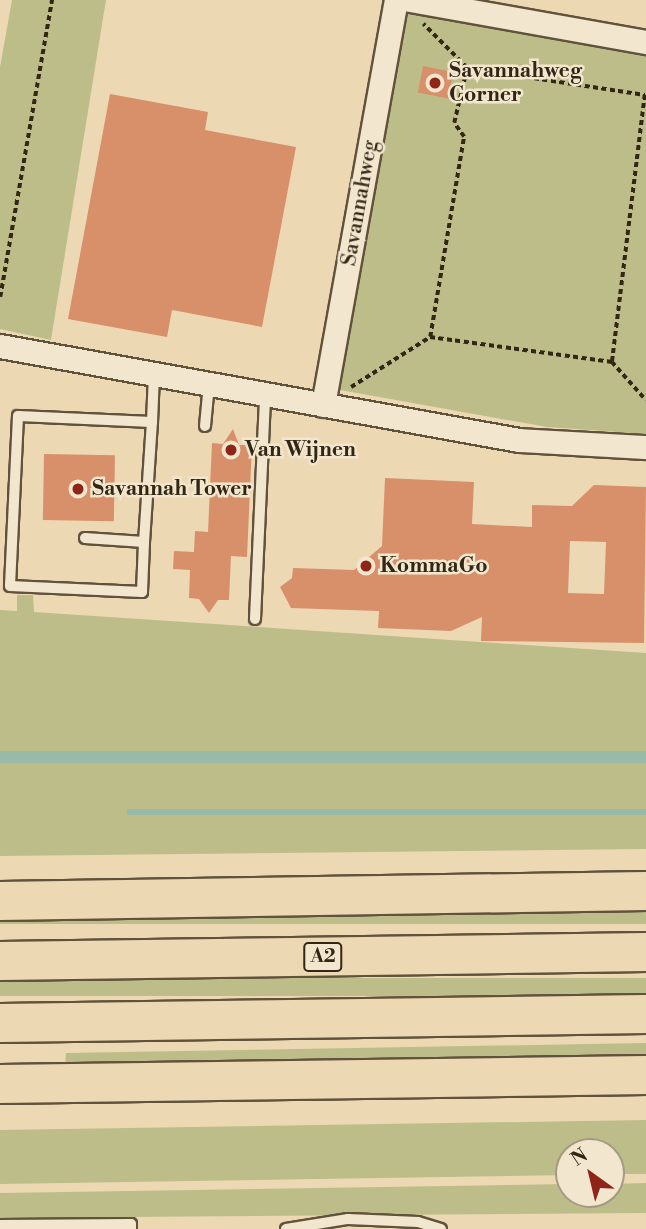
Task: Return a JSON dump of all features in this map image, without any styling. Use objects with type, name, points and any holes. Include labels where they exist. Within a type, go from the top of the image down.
[{"type":"highway","points":[[0,901],[646,891]]},
{"type":"highway","name":"A2","points":[[0,961],[646,952]]},
{"type":"highway","points":[[0,1023],[646,1014]]},
{"type":"highway","points":[[0,1084],[646,1075]]},
{"type":"street","name":"Savannahweg","points":[[323,405],[396,0]]},
{"type":"street","points":[[414,10],[646,42]]},
{"type":"street","points":[[0,346],[519,440],[646,447]]},
{"type":"lane","points":[[152,422],[18,416],[10,586],[142,592],[144,541],[152,422],[154,375]]},
{"type":"lane","points":[[205,426],[209,384]]},
{"type":"lane","points":[[255,620],[265,394]]},
{"type":"lane","points":[[85,538],[144,541]]},
{"type":"lane","points":[[286,1229],[348,1219],[441,1229]]},
{"type":"lane","points":[[0,1224],[27,1227],[131,1224],[131,1229]]},
{"type":"path","points":[[0,297],[52,0]]},
{"type":"path","points":[[414,10],[467,68],[646,95],[612,362]]},
{"type":"path","points":[[430,337],[464,136],[454,123],[467,68]]},
{"type":"path","points":[[323,405],[430,337],[612,362],[646,400]]},
{"type":"green space","points":[[12,0],[106,0],[51,340],[0,329],[0,67]]},
{"type":"green space","points":[[404,9],[646,53],[646,434],[547,427],[340,390]]},
{"type":"green space","points":[[17,595],[33,595],[34,612],[646,653],[646,849],[0,856],[0,610],[17,611]]},
{"type":"green space","points":[[0,906],[646,906],[646,924],[0,924]]},
{"type":"green space","points":[[0,978],[646,978],[646,996],[0,996]]},
{"type":"green space","points":[[646,1043],[646,1064],[65,1070],[66,1053]]},
{"type":"green space","points":[[646,1120],[646,1174],[625,1174],[625,1138],[555,1138],[555,1175],[0,1184],[0,1130]]},
{"type":"green space","points":[[646,1183],[646,1213],[0,1218],[0,1193],[555,1184],[555,1208],[625,1208],[625,1184]]},
{"type":"shaded area","points":[[0,751],[646,751],[646,763],[0,763]]},
{"type":"shaded area","points":[[127,809],[646,809],[646,815],[127,815]]},
{"type":"building","points":[[423,66],[453,72],[448,98],[418,93]]},
{"type":"building","points":[[110,94],[208,112],[205,130],[296,147],[262,327],[172,310],[167,337],[68,319]]},
{"type":"building","points":[[233,429],[239,445],[252,445],[247,557],[231,556],[229,600],[218,600],[209,613],[199,599],[189,598],[190,570],[173,569],[174,551],[194,552],[195,531],[208,532],[212,443],[223,444]]},
{"type":"building","name":"Savannah Tower","points":[[44,454],[115,455],[114,521],[43,520]]},
{"type":"building","points":[[385,478],[474,482],[472,524],[532,527],[532,505],[572,506],[594,485],[646,487],[644,643],[481,641],[482,617],[451,631],[378,628],[379,611],[291,608],[280,587],[292,578],[293,568],[354,570],[382,546]],"holes":[[[570,541],[606,542],[604,594],[568,593]]]},
{"type":"place","name":"Savannahweg Corner","points":[[435,83]]},
{"type":"place","name":"Van Wijnen","points":[[231,450]]},
{"type":"place","name":"Savannah Tower","points":[[78,489]]},
{"type":"place","name":"KommaGo","points":[[366,566]]}]
